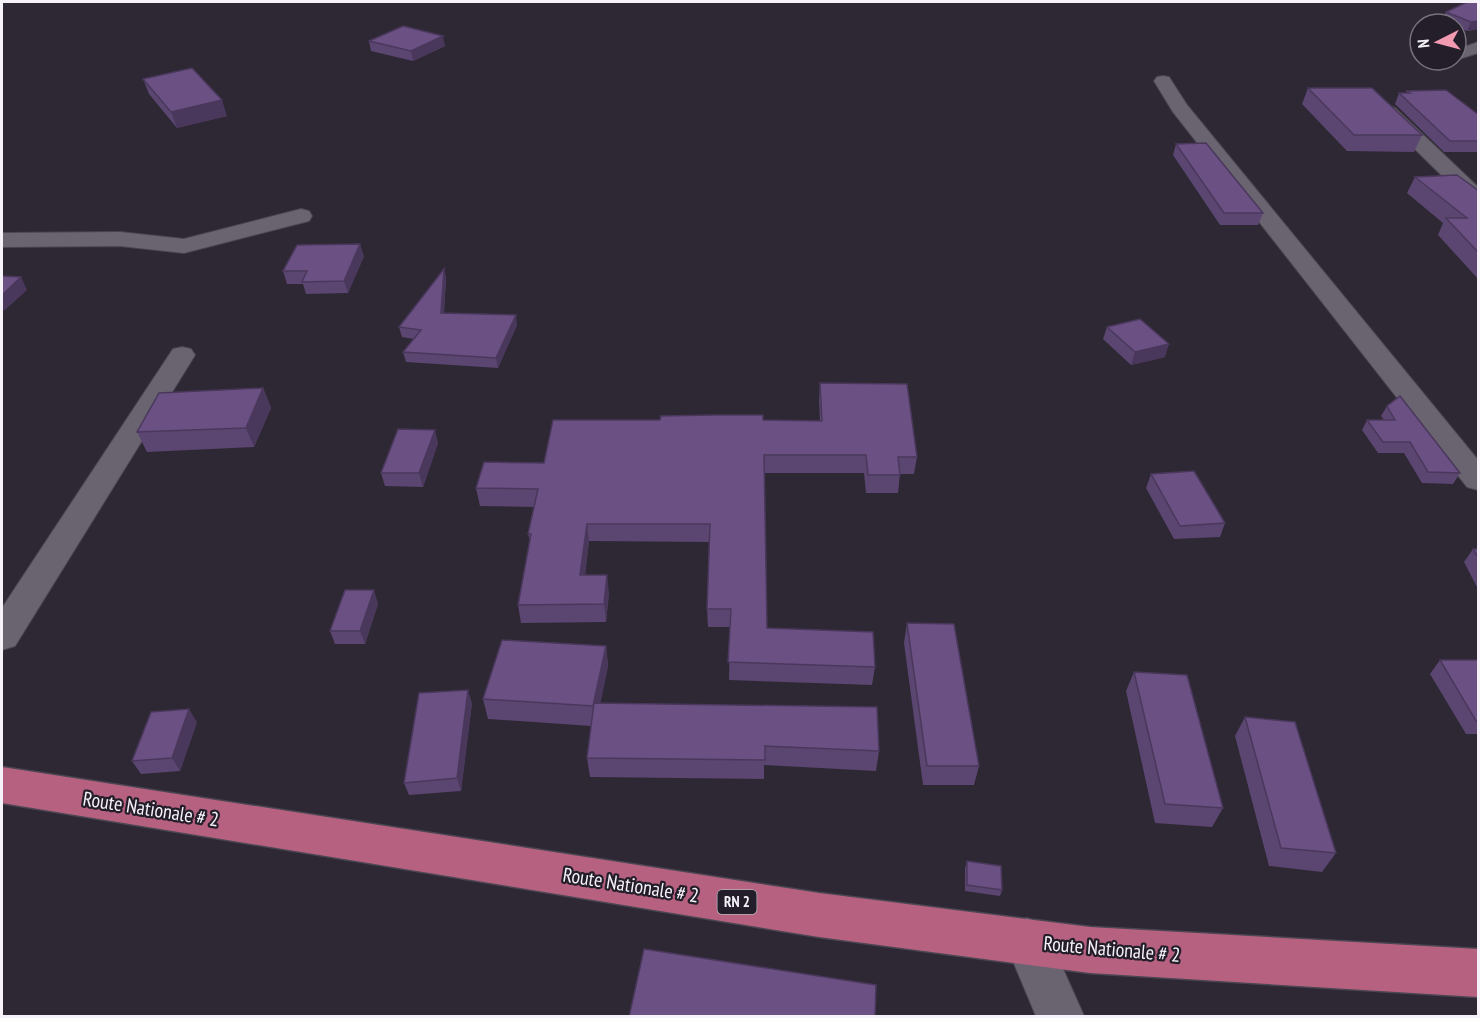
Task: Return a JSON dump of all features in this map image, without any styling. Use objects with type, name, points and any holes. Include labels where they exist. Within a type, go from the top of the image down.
[{"type":"main road","name":"Route Nationale # 2","points":[[2,785],[819,915],[1027,940],[1090,950],[1479,973]]},
{"type":"street","points":[[1163,81],[1180,108],[1479,480]]},
{"type":"street","points":[[1373,97],[1479,198]]},
{"type":"street","points":[[2,240],[120,239],[184,246],[301,216]]},
{"type":"street","points":[[2,636],[182,356]]},
{"type":"street","points":[[1027,940],[1060,1017]]},
{"type":"building","points":[[1467,2],[1479,2],[1479,21],[1468,21],[1468,12],[1446,12]]},
{"type":"building","points":[[403,26],[443,36],[411,51],[369,41]]},
{"type":"building","points":[[192,68],[222,100],[171,112],[143,79]]},
{"type":"building","points":[[1308,88],[1372,88],[1422,135],[1354,135]]},
{"type":"building","points":[[1446,90],[1479,115],[1479,141],[1450,141],[1399,93]]},
{"type":"building","points":[[1206,143],[1263,213],[1224,213],[1176,144]]},
{"type":"building","points":[[1457,175],[1479,191],[1479,253],[1446,218],[1467,218],[1415,177]]},
{"type":"building","points":[[360,244],[344,281],[302,282],[307,271],[283,271],[297,245]]},
{"type":"building","points":[[444,269],[441,313],[516,315],[496,358],[403,352],[421,330],[399,327]]},
{"type":"building","points":[[2,276],[21,277],[2,295]]},
{"type":"building","points":[[1140,319],[1169,344],[1135,352],[1107,327]]},
{"type":"building","points":[[820,383],[907,384],[917,457],[898,457],[900,475],[868,475],[866,455],[764,455],[767,628],[873,632],[875,667],[728,662],[731,609],[707,609],[710,524],[587,524],[580,575],[607,575],[604,604],[518,605],[531,534],[528,534],[538,489],[476,488],[484,462],[544,463],[553,420],[660,420],[661,416],[763,415],[763,420],[822,421]]},
{"type":"building","points":[[263,388],[246,428],[137,432],[159,393]]},
{"type":"building","points":[[1400,396],[1460,473],[1428,472],[1410,442],[1383,442],[1367,420],[1395,420],[1387,406]]},
{"type":"building","points":[[398,429],[435,430],[419,473],[381,473]]},
{"type":"building","points":[[1194,471],[1225,523],[1180,526],[1151,474]]},
{"type":"building","points":[[1473,549],[1479,549],[1479,559]]},
{"type":"building","points":[[345,590],[374,590],[360,631],[330,631]]},
{"type":"building","points":[[907,623],[954,624],[979,766],[927,766]]},
{"type":"building","points":[[502,640],[606,646],[593,706],[483,699]]},
{"type":"building","points":[[1440,660],[1479,660],[1479,721],[1476,721]]},
{"type":"building","points":[[1134,672],[1187,675],[1223,808],[1165,804]]},
{"type":"building","points":[[468,690],[457,778],[404,783],[419,693]]},
{"type":"building","points":[[594,703],[877,707],[879,751],[765,746],[765,760],[587,758]]},
{"type":"building","points":[[189,709],[172,758],[132,761],[151,712]]},
{"type":"building","points":[[1245,717],[1295,722],[1336,853],[1281,848]]},
{"type":"building","points":[[967,861],[1001,866],[1002,890],[967,885]]},
{"type":"building","points":[[644,949],[876,985],[875,1017],[629,1017]]}]
